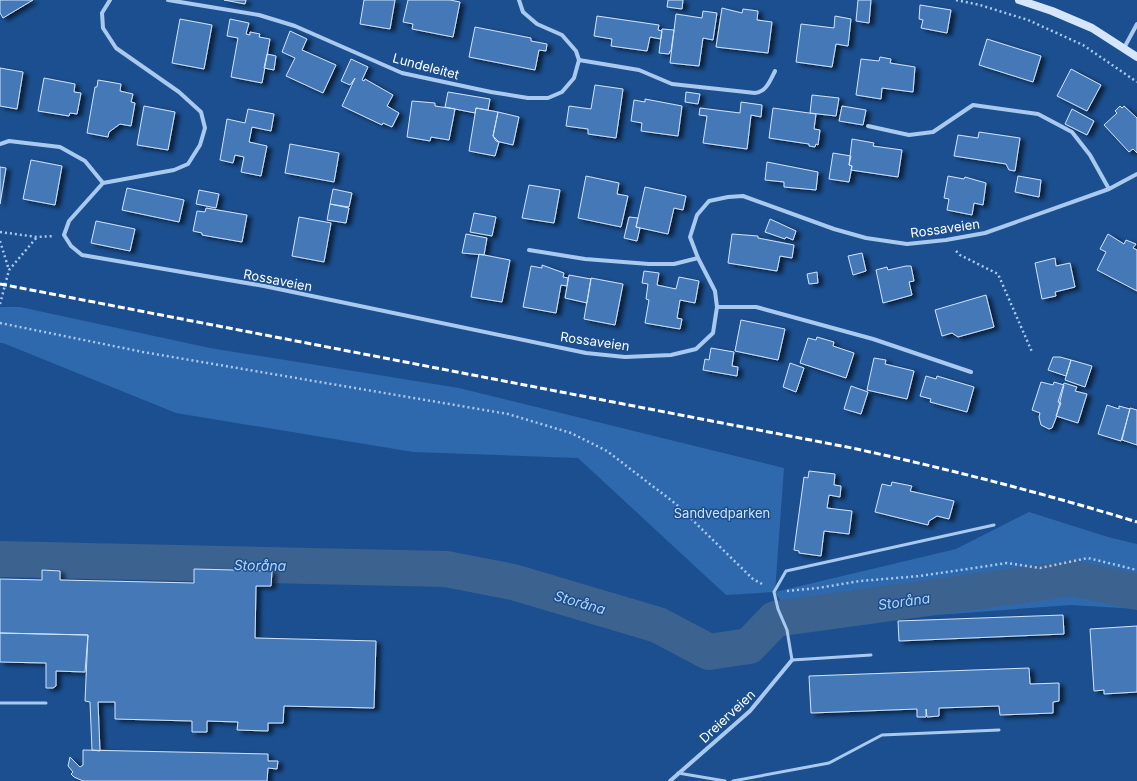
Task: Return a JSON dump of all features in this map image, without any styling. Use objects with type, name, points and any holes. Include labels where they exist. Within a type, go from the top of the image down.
[{"type":"main road","points":[[1019,0],[1052,11],[1092,28],[1137,57]]},
{"type":"street","points":[[64,235],[69,221],[103,183],[174,170],[188,164],[200,145],[205,128],[201,112],[179,92],[116,48],[103,28],[102,13],[110,0]]},
{"type":"street","name":"Lundeleitet","points":[[168,0],[259,15],[295,26],[402,73],[491,92],[528,98],[548,98],[562,92],[574,78],[579,60]]},
{"type":"street","points":[[519,0],[523,12],[537,24],[562,36],[576,50],[579,60],[639,70],[672,84],[755,93],[761,93],[765,89],[774,71]]},
{"type":"street","points":[[1124,48],[1137,24]]},
{"type":"street","points":[[868,126],[909,136],[933,132],[955,115],[973,105],[1038,114],[1072,132],[1090,155],[1109,189]]},
{"type":"street","points":[[0,144],[9,141],[60,147],[85,162],[103,183]]},
{"type":"street","name":"Rossaveien","points":[[64,235],[71,246],[82,255],[264,286],[586,353],[625,357],[671,355],[696,349],[713,333],[717,307],[715,291],[698,258],[690,237],[697,215],[709,201],[728,196],[743,196],[834,229],[866,238],[907,244],[946,240],[985,233],[1109,189],[1137,174]]},
{"type":"street","points":[[529,250],[585,259],[649,264],[674,264],[698,258]]},
{"type":"street","points":[[717,307],[756,307],[873,339],[971,372]]},
{"type":"street","name":"Dreierveien","points":[[670,781],[750,711],[792,660]]},
{"type":"lane","points":[[871,655],[792,660],[787,630],[778,609],[774,592],[786,571],[994,524]]},
{"type":"lane","points":[[0,703],[46,703]]},
{"type":"lane","points":[[733,781],[828,763],[882,735],[999,730]]},
{"type":"lane","points":[[678,773],[725,781]]},
{"type":"path","points":[[956,0],[980,5],[1028,20],[1083,45],[1137,82]]},
{"type":"path","points":[[0,232],[37,237],[64,235]]},
{"type":"path","points":[[0,304],[9,270],[37,237]]},
{"type":"path","points":[[0,241],[9,270]]},
{"type":"path","points":[[960,255],[998,274],[1032,352]]},
{"type":"path","points":[[0,323],[143,352],[508,414],[571,433],[607,450],[676,504],[754,578],[774,592],[818,588],[860,581],[920,576],[1007,563],[1040,568],[1088,558],[1137,570]]},
{"type":"green space","name":"Sandvedparken","points":[[0,307],[20,307],[210,348],[459,388],[784,468],[775,592],[956,549],[1029,512],[1108,537],[1137,544],[1137,609],[1071,605],[799,625],[774,592],[726,595],[578,458],[413,452],[176,413],[0,343]]},
{"type":"building","points":[[0,0],[33,0],[3,18],[0,13]]},
{"type":"building","points":[[224,0],[246,0],[245,4]]},
{"type":"building","points":[[364,0],[395,0],[390,29],[360,24]]},
{"type":"building","points":[[408,0],[450,0],[460,2],[453,37],[412,29],[413,24],[403,22]]},
{"type":"building","points":[[668,0],[683,0],[682,9],[667,7]]},
{"type":"building","points":[[858,0],[871,0],[869,23],[856,21]]},
{"type":"building","points":[[920,5],[951,10],[947,33],[921,28],[923,20],[919,19]]},
{"type":"building","points":[[722,8],[742,13],[743,9],[758,11],[757,20],[772,22],[768,53],[716,47]]},
{"type":"building","points":[[703,11],[717,13],[713,40],[703,38],[699,66],[670,63],[676,14],[702,18]]},
{"type":"building","points":[[597,16],[659,25],[658,30],[662,31],[661,39],[650,37],[647,51],[611,46],[612,39],[594,36]]},
{"type":"building","points":[[835,16],[851,19],[848,46],[836,44],[832,67],[796,62],[801,24],[834,28]]},
{"type":"building","points":[[180,19],[212,25],[204,69],[172,63]]},
{"type":"building","points":[[230,19],[249,23],[246,34],[250,35],[250,32],[260,34],[259,37],[270,39],[262,83],[231,77],[238,38],[227,36]]},
{"type":"building","points":[[475,27],[531,38],[531,41],[547,44],[546,51],[539,50],[535,70],[469,57]]},
{"type":"building","points":[[662,29],[674,30],[671,51],[669,54],[659,53]]},
{"type":"building","points":[[290,31],[307,39],[302,50],[336,65],[323,93],[286,76],[295,58],[282,52]]},
{"type":"building","points":[[987,39],[1041,56],[1033,82],[979,65]]},
{"type":"building","points":[[267,54],[276,56],[274,70],[264,68]]},
{"type":"building","points":[[880,57],[891,59],[890,63],[915,67],[913,92],[882,88],[881,99],[856,95],[861,59],[879,61]]},
{"type":"building","points":[[351,59],[368,67],[362,80],[364,81],[365,79],[393,95],[387,106],[399,113],[392,127],[383,123],[382,125],[342,106],[355,78],[350,85],[341,81]]},
{"type":"building","points":[[0,68],[23,72],[17,109],[0,106]]},
{"type":"building","points":[[1071,69],[1101,85],[1087,111],[1057,96]]},
{"type":"building","points":[[44,78],[75,84],[74,92],[81,93],[77,114],[70,113],[69,116],[38,111]]},
{"type":"building","points":[[98,80],[121,84],[120,91],[133,94],[131,102],[135,103],[131,126],[120,124],[109,132],[108,137],[87,133],[95,87],[97,87]]},
{"type":"building","points":[[595,85],[623,89],[616,138],[588,134],[588,129],[566,126],[569,106],[591,109]]},
{"type":"building","points":[[448,92],[490,99],[488,110],[476,108],[475,113],[445,107]]},
{"type":"building","points":[[686,92],[700,94],[698,104],[685,102]]},
{"type":"building","points":[[812,95],[839,98],[836,116],[810,113]]},
{"type":"building","points":[[645,99],[682,106],[678,136],[641,131],[642,123],[631,121],[634,100],[645,102]]},
{"type":"building","points":[[412,101],[435,103],[435,106],[455,109],[449,140],[431,137],[430,141],[407,137]]},
{"type":"building","points":[[741,102],[762,105],[761,117],[751,115],[747,149],[703,143],[707,116],[699,115],[700,108],[740,113]]},
{"type":"building","points":[[144,106],[175,112],[168,150],[137,145]]},
{"type":"building","points":[[842,106],[866,110],[863,125],[839,121]]},
{"type":"building","points":[[1120,106],[1122,108],[1124,106],[1137,118],[1137,153],[1133,149],[1129,152],[1104,125],[1117,113],[1115,111]]},
{"type":"building","points":[[476,108],[498,112],[493,136],[499,142],[495,156],[469,151]]},
{"type":"building","points":[[773,108],[816,114],[814,129],[820,130],[818,145],[816,144],[815,147],[809,146],[809,144],[769,138]]},
{"type":"building","points":[[248,109],[274,114],[271,131],[252,127],[249,142],[267,146],[261,176],[241,172],[244,157],[235,155],[233,163],[220,160],[227,119],[245,123]]},
{"type":"building","points":[[1072,109],[1094,121],[1087,135],[1065,124]]},
{"type":"building","points":[[498,112],[519,117],[513,145],[496,141],[493,136]]},
{"type":"building","points":[[979,132],[1020,138],[1015,171],[1009,170],[1006,164],[954,156],[958,135],[978,138]]},
{"type":"building","points":[[852,139],[874,143],[873,146],[902,150],[898,177],[851,170],[852,166],[849,165]]},
{"type":"building","points":[[290,144],[339,153],[334,182],[285,173]]},
{"type":"building","points":[[833,153],[851,156],[849,165],[852,166],[849,182],[829,179]]},
{"type":"building","points":[[31,160],[62,166],[55,205],[23,199]]},
{"type":"building","points":[[767,162],[818,172],[816,190],[784,187],[784,182],[765,180]]},
{"type":"building","points":[[0,167],[6,168],[0,204]]},
{"type":"building","points":[[586,176],[619,183],[617,194],[628,196],[621,227],[578,218]]},
{"type":"building","points":[[948,176],[964,179],[965,177],[986,183],[983,205],[974,203],[972,215],[947,210],[949,199],[944,198]]},
{"type":"building","points":[[1018,176],[1041,180],[1039,197],[1015,192]]},
{"type":"building","points":[[529,185],[560,190],[554,223],[522,218]]},
{"type":"building","points":[[645,187],[686,196],[683,210],[674,208],[668,234],[636,227]]},
{"type":"building","points":[[127,188],[184,200],[179,222],[122,210]]},
{"type":"building","points":[[333,189],[352,193],[349,207],[330,204]]},
{"type":"building","points":[[199,190],[219,194],[216,208],[196,204]]},
{"type":"building","points":[[330,204],[349,208],[346,223],[327,220]]},
{"type":"building","points":[[206,208],[247,215],[242,242],[202,235],[202,233],[193,231],[197,211],[205,212]]},
{"type":"building","points":[[474,213],[496,217],[492,236],[470,232]]},
{"type":"building","points":[[299,217],[331,223],[324,262],[292,256]]},
{"type":"building","points":[[629,217],[638,218],[636,227],[640,228],[637,241],[624,238]]},
{"type":"building","points":[[770,219],[796,231],[793,240],[786,237],[785,239],[765,232]]},
{"type":"building","points":[[96,221],[135,229],[130,251],[91,243]]},
{"type":"building","points":[[466,234],[487,238],[484,255],[462,253]]},
{"type":"building","points":[[732,234],[758,236],[758,238],[794,245],[792,258],[780,256],[777,271],[728,263]]},
{"type":"building","points":[[1108,234],[1124,244],[1126,240],[1136,244],[1133,248],[1137,250],[1137,291],[1097,270],[1106,252],[1100,249]]},
{"type":"building","points":[[862,253],[866,271],[853,275],[848,256]]},
{"type":"building","points":[[479,254],[510,260],[502,302],[471,297]]},
{"type":"building","points":[[1055,258],[1056,266],[1070,263],[1075,287],[1055,292],[1056,296],[1042,299],[1035,263]]},
{"type":"building","points":[[542,265],[564,273],[563,277],[568,278],[567,286],[561,285],[556,313],[523,307],[531,266],[542,268]]},
{"type":"building","points":[[911,266],[914,281],[909,282],[912,295],[883,303],[876,270],[887,267],[888,270]]},
{"type":"building","points":[[644,271],[659,273],[657,285],[676,289],[679,277],[699,281],[695,303],[680,300],[677,318],[682,319],[680,329],[645,323],[649,300],[646,299],[648,284],[642,283]]},
{"type":"building","points":[[817,272],[818,283],[809,284],[807,274]]},
{"type":"building","points":[[569,275],[591,279],[587,303],[565,298]]},
{"type":"building","points":[[591,278],[623,284],[615,325],[584,319]]},
{"type":"building","points":[[986,295],[994,327],[958,337],[952,333],[942,336],[935,310]]},
{"type":"building","points":[[741,320],[785,329],[778,360],[735,351]]},
{"type":"building","points":[[817,337],[834,342],[833,346],[854,353],[846,378],[800,363],[808,338],[816,340]]},
{"type":"building","points":[[711,348],[734,352],[732,366],[738,367],[737,376],[703,370],[705,359],[709,360]]},
{"type":"building","points":[[1053,357],[1071,360],[1066,376],[1048,370]]},
{"type":"building","points":[[874,358],[886,360],[885,364],[914,371],[907,399],[867,390]]},
{"type":"building","points":[[1071,360],[1092,366],[1085,387],[1065,380]]},
{"type":"building","points":[[790,363],[804,368],[796,392],[783,387]]},
{"type":"building","points":[[926,376],[936,379],[937,376],[974,387],[967,412],[930,402],[931,399],[920,396]]},
{"type":"building","points":[[1041,382],[1053,385],[1054,382],[1064,385],[1056,418],[1052,428],[1049,429],[1041,425],[1039,417],[1040,413],[1032,410]]},
{"type":"building","points":[[1064,383],[1077,387],[1075,391],[1087,394],[1078,423],[1056,416],[1061,403],[1058,402]]},
{"type":"building","points":[[851,386],[868,392],[861,414],[844,409]]},
{"type":"building","points":[[1107,405],[1119,409],[1119,406],[1130,409],[1121,441],[1098,434]]},
{"type":"building","points":[[1130,408],[1137,410],[1137,445],[1122,440]]},
{"type":"building","points":[[809,471],[835,474],[834,485],[841,486],[840,497],[829,495],[827,508],[852,511],[849,534],[824,531],[821,556],[799,553],[799,551],[794,550],[804,477],[808,478]]},
{"type":"building","points":[[892,482],[912,486],[910,491],[954,501],[949,519],[937,516],[929,521],[928,525],[875,512],[882,484],[891,486]]},
{"type":"building","points":[[194,569],[272,571],[271,586],[256,586],[255,638],[376,641],[374,708],[284,706],[283,723],[268,723],[268,731],[237,730],[238,722],[207,721],[207,732],[192,732],[192,721],[115,719],[115,702],[98,702],[100,751],[92,750],[90,702],[85,701],[88,635],[0,633],[0,579],[42,580],[42,570],[60,571],[60,580],[194,583]]},
{"type":"building","points":[[1063,615],[1064,634],[899,641],[898,621]]},
{"type":"building","points":[[1137,626],[1137,692],[1104,694],[1104,690],[1094,691],[1090,629]]},
{"type":"building","points":[[0,633],[88,635],[85,672],[56,671],[56,686],[53,688],[46,688],[46,663],[0,662]]},
{"type":"building","points":[[1029,668],[1030,684],[1059,683],[1059,701],[1053,702],[1053,713],[1000,715],[999,706],[939,708],[939,716],[927,717],[926,709],[926,717],[917,717],[917,709],[811,713],[809,676]]},
{"type":"building","points":[[83,750],[268,754],[268,761],[278,761],[277,769],[268,768],[267,781],[83,781],[71,774],[73,772],[68,766],[70,757],[80,767],[83,765]]},
{"type":"waterway","name":"Storåna","points":[[0,559],[446,569],[513,582],[658,625],[709,652],[749,646],[775,619],[1073,578],[1137,592]]},
{"type":"railway","points":[[0,284],[852,448],[995,482],[1137,522]]}]
